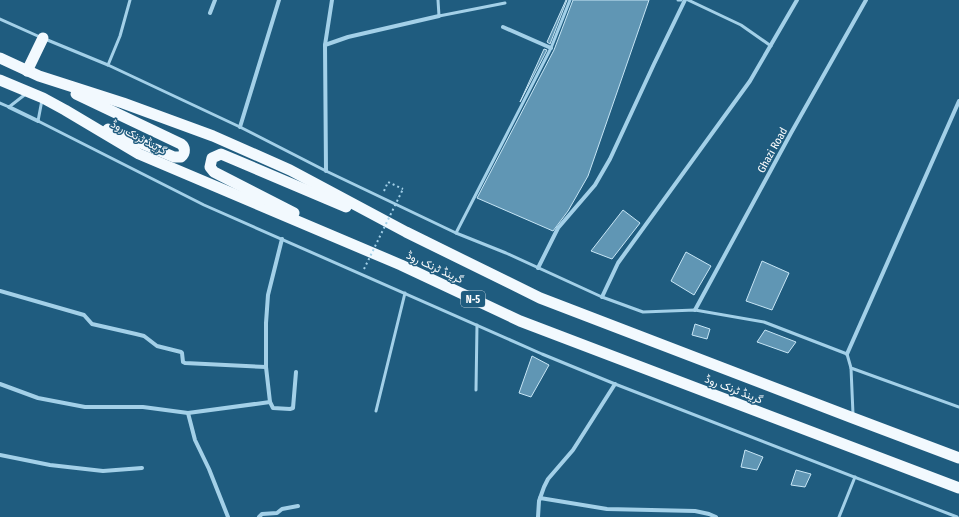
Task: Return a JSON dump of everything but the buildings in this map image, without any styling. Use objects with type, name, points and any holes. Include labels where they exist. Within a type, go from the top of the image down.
[{"type":"highway","points":[[27,71],[43,38]]},
{"type":"highway","name":"گرینڈ ٹرنک روڈ","points":[[0,58],[39,76],[123,102],[213,136],[290,170],[406,232],[540,298],[959,458]]},
{"type":"highway","points":[[39,76],[181,144],[184,147],[184,153],[181,156],[174,157],[65,110]]},
{"type":"highway","name":"گرینڈ ٹرنک روڈ","points":[[0,80],[43,98],[139,154],[400,265],[520,321],[959,488]]},
{"type":"highway","points":[[400,265],[214,172],[210,167],[211,161],[214,156],[221,154],[406,232]]},
{"type":"street","points":[[210,13],[215,0]]},
{"type":"street","points":[[240,127],[279,0]]},
{"type":"street","points":[[326,171],[325,45],[332,0]]},
{"type":"street","points":[[538,268],[558,228],[595,185],[610,159],[654,64],[686,0]]},
{"type":"street","points":[[602,297],[618,263],[750,81],[798,0]]},
{"type":"street","name":"Ghazi Road","points":[[695,310],[791,133],[866,0]]},
{"type":"street","points":[[325,45],[348,37],[439,16]]},
{"type":"street","points":[[503,27],[551,48]]},
{"type":"street","points":[[847,354],[959,101]]},
{"type":"street","points":[[9,107],[38,121]]},
{"type":"street","points":[[282,239],[268,295],[266,323],[266,367],[270,402],[273,408],[293,408],[296,372]]},
{"type":"street","points":[[0,290],[84,315],[92,324],[144,336],[158,346],[182,353],[183,362],[185,363],[266,367]]},
{"type":"street","points":[[0,384],[38,398],[85,407],[143,407],[188,413],[270,402]]},
{"type":"street","points":[[538,517],[540,498],[548,479],[572,450],[615,384]]},
{"type":"street","points":[[188,413],[195,440],[210,469],[228,517]]},
{"type":"street","points":[[0,455],[50,465],[103,471],[142,468]]},
{"type":"street","points":[[540,498],[607,509],[696,511],[716,517]]},
{"type":"street","points":[[259,517],[262,514],[277,515],[282,509],[298,506]]},
{"type":"lane","points":[[108,66],[120,36],[130,0]]},
{"type":"lane","points":[[438,0],[439,16],[505,3]]},
{"type":"lane","points":[[456,232],[551,48],[570,0]]},
{"type":"lane","points":[[686,0],[741,25],[771,46]]},
{"type":"lane","points":[[0,19],[108,66],[240,127],[326,171],[456,232],[602,297],[643,312],[695,310],[764,322],[847,354],[851,368],[853,418]]},
{"type":"lane","points":[[0,103],[9,107],[28,92]]},
{"type":"lane","points":[[43,98],[38,121],[204,205],[615,384],[957,517]]},
{"type":"lane","points":[[376,411],[405,293]]},
{"type":"lane","points":[[476,390],[478,325]]},
{"type":"lane","points":[[851,368],[959,407]]},
{"type":"lane","points":[[839,517],[855,477]]},
{"type":"path","points":[[364,269],[403,189],[388,182],[381,196]]}]
